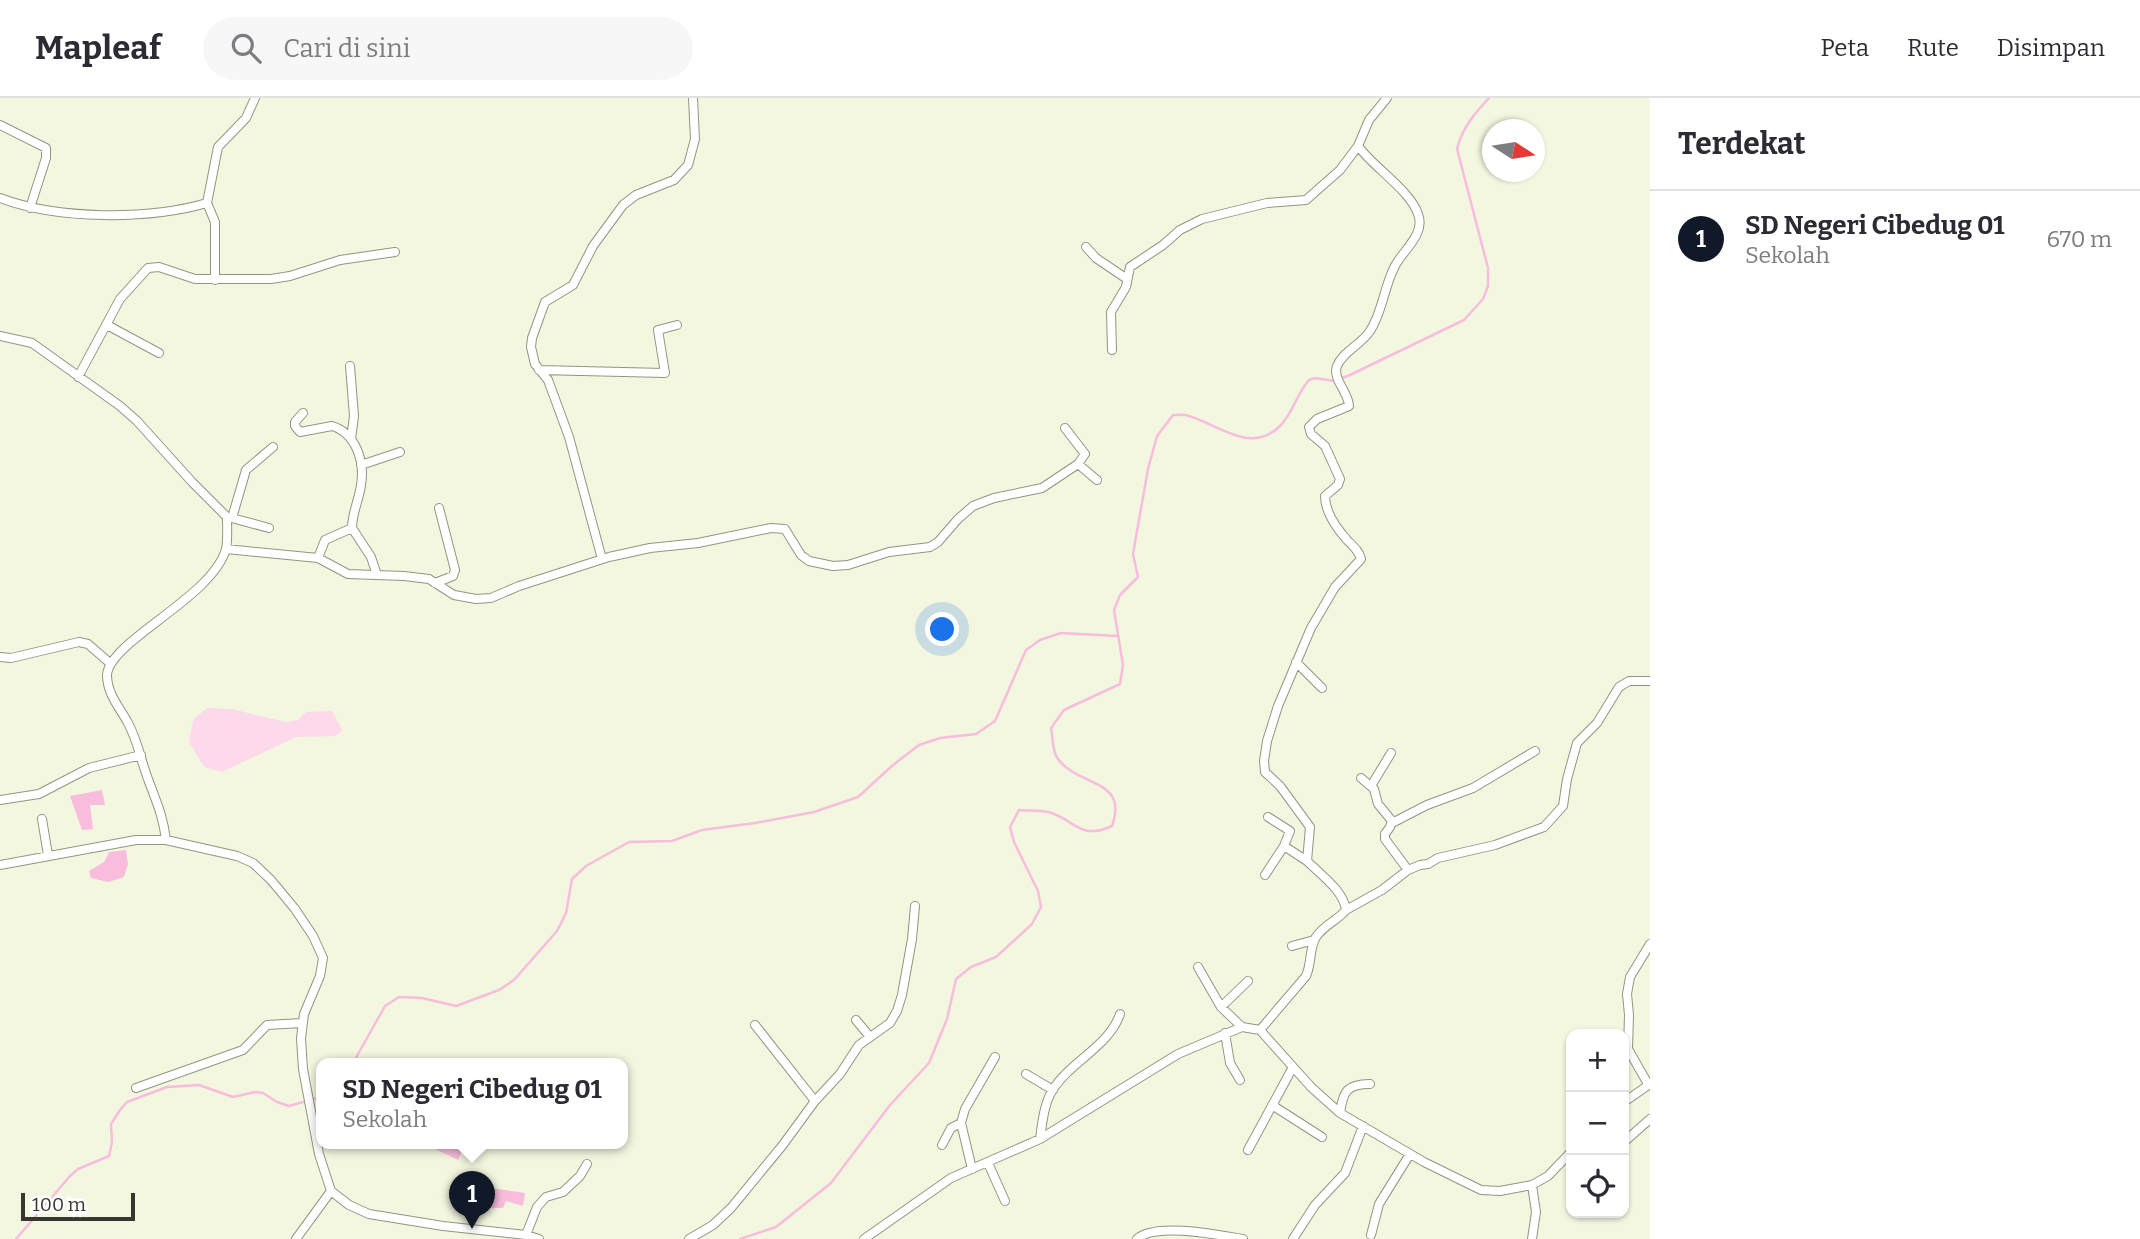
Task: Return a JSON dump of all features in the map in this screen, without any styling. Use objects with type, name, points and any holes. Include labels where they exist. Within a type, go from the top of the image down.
[{"type":"street","points":[[215,280],[215,222],[207,203],[218,146],[246,118],[255,98]]},
{"type":"street","points":[[602,559],[569,437],[548,380],[535,364],[531,347],[545,302],[573,285],[593,246],[622,205],[636,195],[674,180],[688,166],[695,139],[692,98]]},
{"type":"street","points":[[1112,350],[1111,312],[1126,287],[1130,267],[1188,225],[1248,207],[1306,200],[1325,181],[1335,176],[1358,146],[1381,100]]},
{"type":"street","points":[[0,125],[46,148],[46,159],[30,208]]},
{"type":"street","points":[[1307,861],[1310,827],[1280,786],[1265,772],[1264,766],[1272,723],[1296,662],[1327,599],[1361,559],[1360,553],[1347,540],[1328,511],[1325,496],[1338,485],[1340,479],[1325,446],[1309,430],[1310,424],[1349,406],[1349,400],[1336,372],[1343,357],[1368,334],[1376,321],[1395,265],[1416,236],[1420,220],[1408,196],[1378,170],[1358,146]]},
{"type":"street","points":[[0,198],[53,212],[138,214],[180,211],[207,203]]},
{"type":"street","points":[[1086,247],[1105,265],[1127,279]]},
{"type":"street","points":[[78,377],[120,299],[148,268],[159,267],[195,279],[279,278],[340,260],[395,252]]},
{"type":"street","points":[[539,370],[665,373],[658,330],[677,324]]},
{"type":"street","points":[[107,325],[159,353]]},
{"type":"street","points":[[0,336],[32,343],[137,421],[192,482],[230,517],[269,528]]},
{"type":"street","points":[[350,366],[354,416],[351,439]]},
{"type":"street","points":[[303,413],[295,422],[300,432],[332,426],[351,439],[357,448],[362,481],[352,528],[371,557],[377,575]]},
{"type":"street","points":[[226,549],[318,558],[341,572],[429,579],[454,595],[476,599],[491,598],[602,559],[650,548],[698,543],[781,527],[788,533],[801,555],[809,561],[833,566],[848,565],[889,552],[930,547],[974,506],[994,498],[1035,491],[1079,464],[1085,454],[1065,428]]},
{"type":"street","points":[[166,840],[164,818],[129,724],[115,704],[108,686],[108,670],[128,644],[190,596],[203,582],[226,549],[230,517],[246,470],[273,447]]},
{"type":"street","points":[[361,465],[400,452]]},
{"type":"street","points":[[1079,464],[1097,480]]},
{"type":"street","points":[[435,583],[453,576],[454,570],[439,508]]},
{"type":"street","points":[[318,558],[326,540],[352,528]]},
{"type":"street","points":[[0,657],[11,658],[79,642],[88,644],[111,664]]},
{"type":"street","points":[[1296,662],[1322,688]]},
{"type":"street","points":[[1260,1030],[1306,976],[1314,940],[1346,909],[1382,890],[1408,870],[1438,858],[1495,845],[1544,827],[1563,806],[1577,743],[1602,716],[1619,687],[1629,681],[1650,681]]},
{"type":"street","points":[[1408,870],[1385,839],[1392,823],[1427,805],[1473,788],[1535,751]]},
{"type":"street","points":[[1371,786],[1391,753]]},
{"type":"street","points":[[0,800],[39,794],[89,768],[141,755]]},
{"type":"street","points":[[1361,778],[1371,786],[1378,804],[1392,823]]},
{"type":"street","points":[[1265,875],[1284,846],[1290,831],[1268,817]]},
{"type":"street","points":[[42,819],[48,855]]},
{"type":"street","points":[[0,865],[136,840],[166,840],[237,856],[253,863],[295,909],[313,936],[323,958],[320,976],[302,1023],[300,1038],[301,1060],[316,1143]]},
{"type":"street","points":[[1284,846],[1307,861],[1334,888],[1345,902],[1346,909]]},
{"type":"street","points":[[689,1239],[713,1225],[731,1208],[815,1101],[841,1074],[859,1045],[890,1023],[897,1011],[912,939],[915,906]]},
{"type":"street","points":[[1292,946],[1314,940]]},
{"type":"street","points":[[1629,1098],[1649,1084],[1628,1049],[1627,994],[1630,977],[1650,944]]},
{"type":"street","points":[[1198,967],[1221,1007],[1242,1027]]},
{"type":"street","points":[[1221,1007],[1248,981]]},
{"type":"street","points":[[1040,1139],[1052,1090],[1063,1076],[1111,1031],[1120,1014]]},
{"type":"street","points":[[856,1020],[870,1037]]},
{"type":"street","points":[[135,1088],[243,1050],[267,1025],[302,1023]]},
{"type":"street","points":[[755,1026],[815,1101]]},
{"type":"street","points":[[864,1239],[933,1189],[1040,1139],[1178,1054],[1242,1027],[1260,1030],[1311,1087],[1340,1113],[1410,1154],[1481,1189],[1500,1191],[1532,1185],[1548,1176],[1568,1155]]},
{"type":"street","points":[[1225,1033],[1230,1063],[1240,1080]]},
{"type":"street","points":[[972,1169],[961,1123],[965,1109],[995,1057]]},
{"type":"street","points":[[1248,1150],[1293,1067]]},
{"type":"street","points":[[1026,1074],[1052,1090]]},
{"type":"street","points":[[1340,1113],[1341,1102],[1347,1090],[1358,1084],[1370,1084]]},
{"type":"street","points":[[1272,1105],[1322,1137]]},
{"type":"street","points":[[1629,1138],[1650,1119]]},
{"type":"street","points":[[942,1145],[951,1128],[961,1123]]},
{"type":"street","points":[[1293,1239],[1315,1205],[1345,1173],[1363,1126]]},
{"type":"street","points":[[317,1149],[331,1191],[349,1205],[369,1214],[497,1235],[526,1235],[539,1239]]},
{"type":"street","points":[[1371,1235],[1379,1204],[1410,1154]]},
{"type":"street","points":[[988,1163],[1005,1201]]},
{"type":"street","points":[[526,1235],[537,1207],[546,1197],[563,1192],[580,1176],[587,1164]]},
{"type":"street","points":[[1532,1185],[1536,1212],[1532,1239]]},
{"type":"street","points":[[296,1239],[331,1191]]},
{"type":"street","points":[[1138,1239],[1144,1234],[1241,1239]]},
{"type":"shaded area","points":[[207,708],[232,709],[285,722],[298,720],[306,712],[332,711],[343,731],[335,736],[296,737],[222,772],[204,767],[189,742],[193,720]]},
{"type":"shaded area","points":[[102,790],[105,805],[90,805],[93,829],[82,830],[70,796]]},
{"type":"shaded area","points":[[126,850],[128,864],[124,877],[108,882],[91,878],[89,871],[104,862],[109,852]]},
{"type":"shaded area","points":[[435,1149],[463,1149],[458,1160]]},
{"type":"shaded area","points":[[483,1187],[525,1193],[523,1206],[506,1201],[503,1208],[483,1208]]},
{"type":"waterway","points":[[740,1239],[776,1227],[831,1183],[890,1105],[929,1063],[947,1019],[956,979],[971,967],[996,957],[1032,924],[1041,907],[1038,891],[1014,842],[1010,827],[1019,810],[1048,812],[1084,830],[1101,830],[1112,826],[1114,799],[1108,791],[1077,775],[1058,759],[1051,728],[1064,710],[1120,684],[1123,665],[1114,610],[1120,595],[1138,577],[1133,554],[1148,469],[1157,436],[1173,415],[1187,415],[1246,438],[1269,434],[1284,421],[1309,380],[1315,378],[1334,381],[1350,375],[1464,320],[1483,299],[1488,286],[1488,268],[1457,149],[1474,115],[1489,98]]},
{"type":"waterway","points":[[356,1058],[385,1006],[399,997],[422,998],[456,1006],[499,990],[514,980],[557,931],[566,913],[572,879],[586,866],[629,842],[672,841],[702,830],[814,812],[858,797],[919,745],[940,738],[976,734],[995,721],[1026,650],[1040,640],[1061,633],[1117,636]]},
{"type":"waterway","points":[[16,1239],[70,1176],[78,1169],[109,1156],[112,1142],[111,1124],[127,1102],[167,1087],[199,1085],[233,1097],[263,1093],[289,1106],[316,1098]]},
{"type":"place","name":"SD Negeri Cibedug 01","points":[[472,1229]]}]
